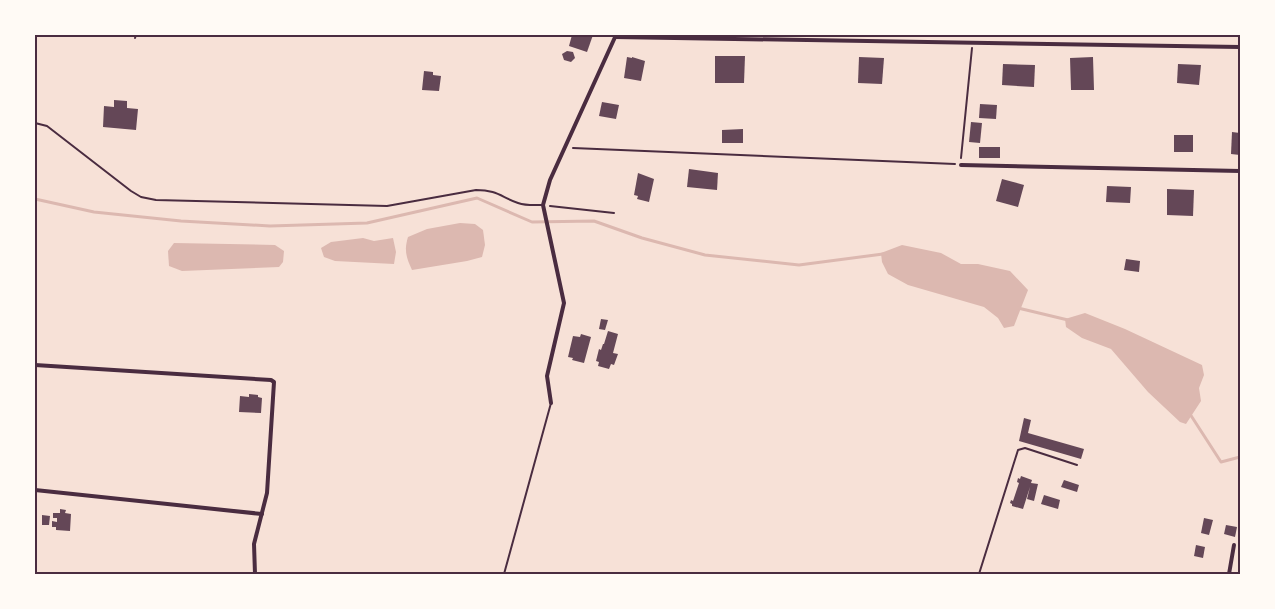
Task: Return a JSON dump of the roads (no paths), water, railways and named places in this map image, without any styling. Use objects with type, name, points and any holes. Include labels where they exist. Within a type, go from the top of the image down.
[{"type":"street","points":[[551,403],[548,376],[564,302],[543,205],[550,180],[616,36],[1240,47]]},
{"type":"street","points":[[961,165],[1240,171]]},
{"type":"street","points":[[35,365],[270,380],[274,382],[267,493],[254,544],[255,574]]},
{"type":"street","points":[[35,490],[262,514]]},
{"type":"street","points":[[1229,574],[1234,545]]},
{"type":"lane","points":[[35,122],[47,126],[131,191],[142,197],[156,200],[386,206],[476,190],[490,190],[517,202],[528,205],[543,205]]},
{"type":"lane","points":[[504,574],[551,403]]},
{"type":"lane","points":[[979,574],[1018,450],[1025,448],[1077,465]]},
{"type":"lane","points":[[1234,545],[1240,546]]},
{"type":"waterway","points":[[35,199],[94,212],[181,221],[270,226],[367,223],[477,198],[532,222],[594,221],[642,238],[705,255],[799,265],[883,254]]},
{"type":"waterway","points":[[1018,308],[1068,320]]},
{"type":"waterway","points":[[1190,414],[1221,462],[1240,457]]}]
